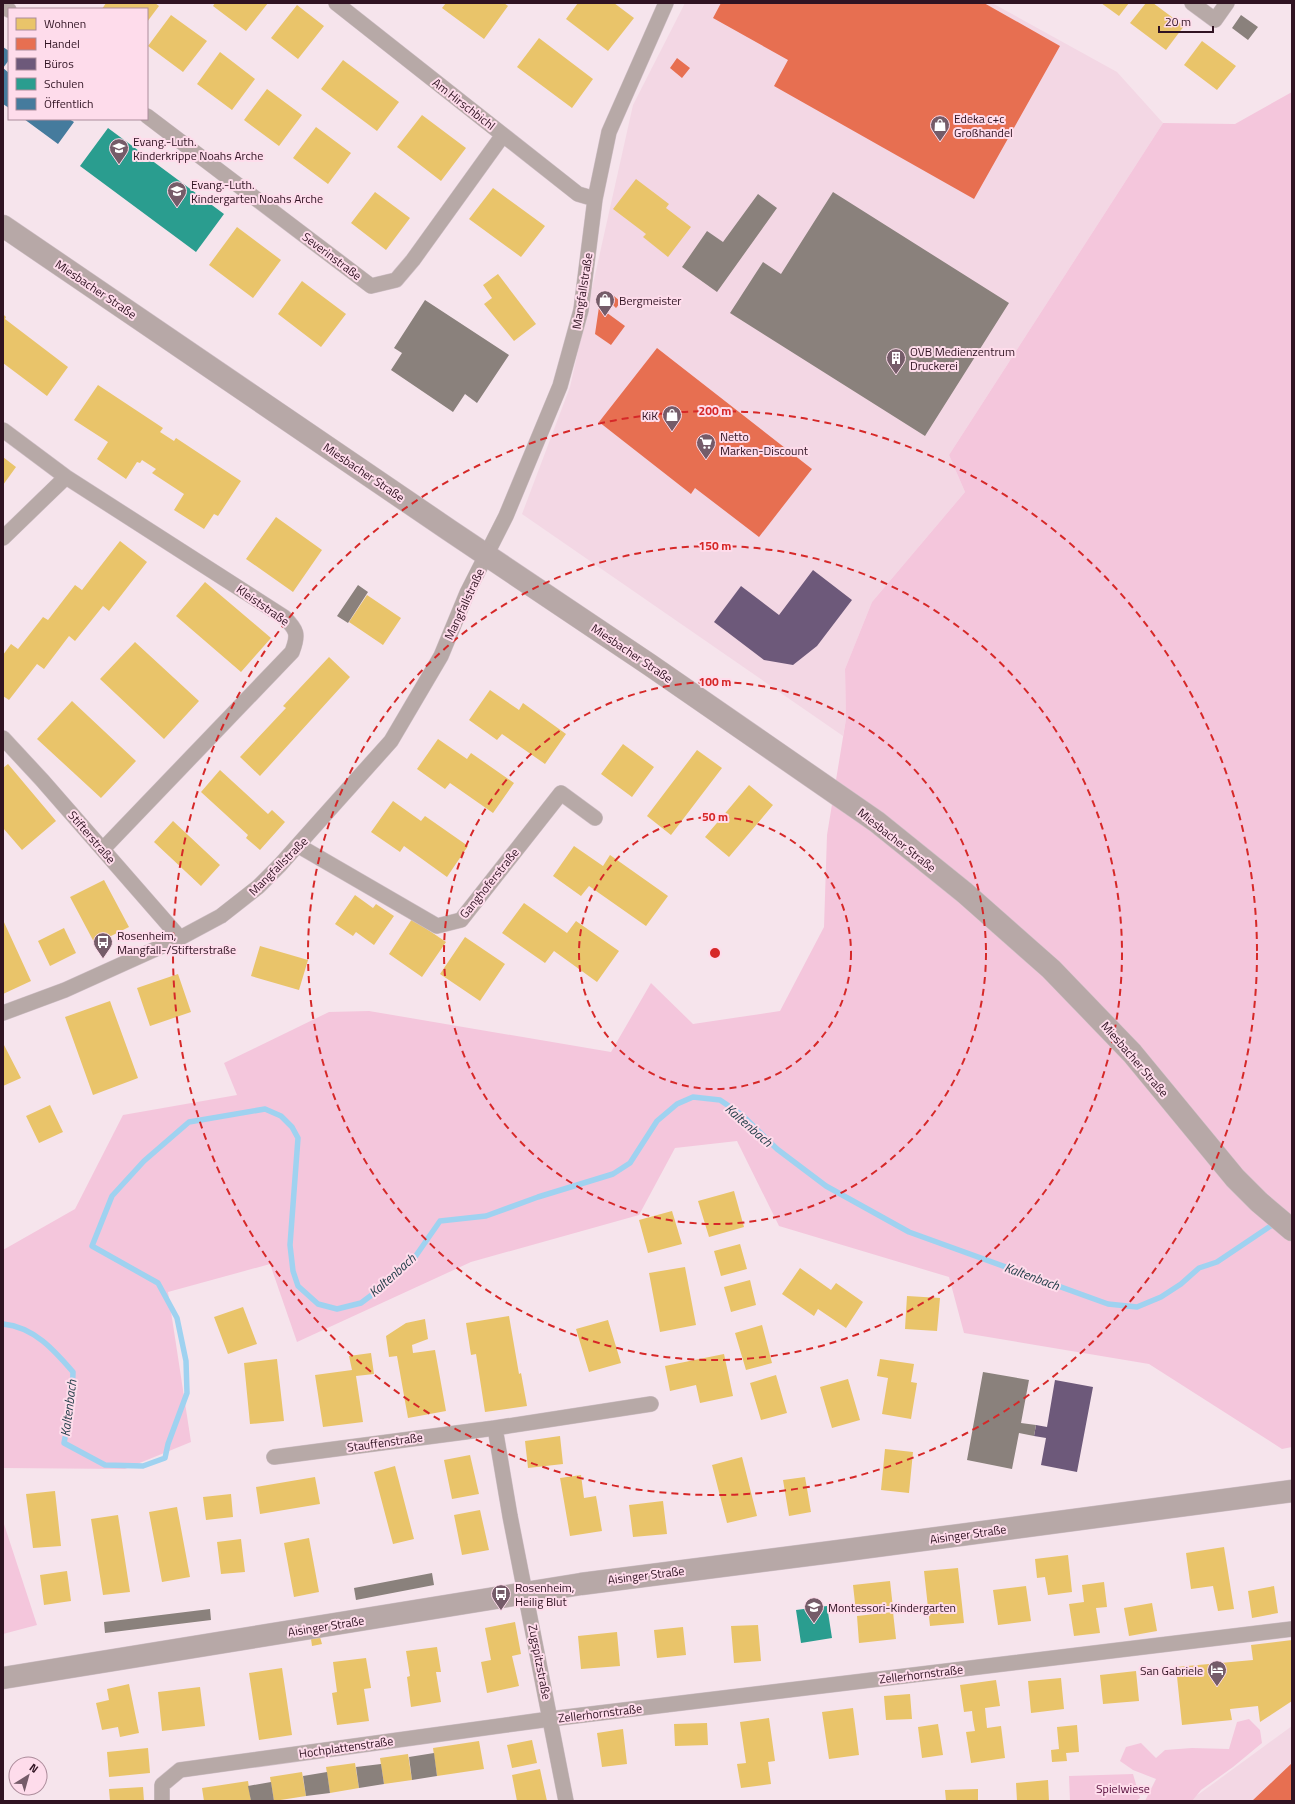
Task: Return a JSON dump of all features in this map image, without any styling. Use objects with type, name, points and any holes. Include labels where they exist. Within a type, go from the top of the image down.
[{"type":"main road","name":"Miesbacher Straße","points":[[3,226],[487,556],[650,665],[877,822],[965,893],[1051,969],[1132,1053],[1235,1178],[1259,1202],[1292,1230]]},
{"type":"main road","name":"Aisinger Straße","points":[[3,1678],[581,1584],[1292,1491]]},
{"type":"street","name":"Am Hirschbichl","points":[[336,3],[578,194],[595,199]]},
{"type":"street","points":[[1192,3],[1215,20],[1227,3]]},
{"type":"street","name":"Mangfallstraße","points":[[3,1013],[65,990],[180,938],[220,916],[246,897],[299,846],[391,741],[441,656],[467,593],[487,556],[532,455],[560,386],[581,310],[595,199],[609,132],[659,5]]},
{"type":"street","name":"Severinstraße","points":[[148,117],[371,286],[396,280],[413,260],[503,134]]},
{"type":"street","name":"Kleiststraße","points":[[3,430],[66,477],[284,617],[294,627],[297,635],[292,652],[103,849]]},
{"type":"street","points":[[3,538],[66,477]]},
{"type":"street","name":"Stifterstraße","points":[[3,738],[103,849],[180,938]]},
{"type":"street","name":"Ganghoferstraße","points":[[299,846],[437,926],[461,920],[561,792],[595,818]]},
{"type":"street","name":"Stauffenstraße","points":[[274,1457],[495,1428],[651,1404]]},
{"type":"street","points":[[495,1428],[510,1516],[526,1594]]},
{"type":"street","name":"Zugspitzstraße","points":[[526,1594],[566,1801]]},
{"type":"street","name":"Zellerhornstraße","points":[[550,1719],[1292,1628]]},
{"type":"street","name":"Hochplattenstraße","points":[[162,1801],[162,1785],[180,1770],[550,1719]]},
{"type":"shaded area","points":[[685,3],[992,3],[1117,72],[1163,123],[949,455],[965,492],[872,602],[845,669],[846,719],[843,736],[522,514],[570,387],[633,105]]},
{"type":"shaded area","points":[[1292,1726],[1292,1801],[1182,1801],[1199,1794]]},
{"type":"green space","points":[[1292,92],[1292,1447],[1282,1449],[1149,1364],[964,1333],[949,1277],[779,1226],[737,1141],[675,1148],[639,1215],[471,1262],[297,1342],[270,1264],[168,1292],[191,1442],[125,1469],[3,1468],[3,1250],[75,1209],[123,1115],[237,1095],[224,1063],[329,1012],[369,1011],[611,1052],[651,983],[693,1024],[780,1011],[824,927],[827,835],[846,719],[845,669],[872,602],[965,492],[949,455],[1163,123],[1235,124]]},
{"type":"green space","points":[[3,1521],[37,1625],[3,1634]]},
{"type":"green space","points":[[1249,1719],[1260,1730],[1262,1743],[1233,1767],[1201,1790],[1192,1801],[1145,1801],[1156,1779],[1133,1770],[1120,1761],[1126,1747],[1141,1743],[1156,1758],[1165,1750],[1192,1748],[1229,1749],[1237,1722]]},
{"type":"green space","name":"Spielwiese","points":[[1133,1774],[1140,1798],[1136,1801],[1070,1801],[1069,1776]]},
{"type":"building: Wohnen","points":[[106,3],[155,3],[159,6],[148,21],[148,8],[103,8]]},
{"type":"building: Wohnen","points":[[215,3],[268,3],[246,31],[213,6]]},
{"type":"building: Wohnen","points":[[446,3],[504,3],[508,6],[484,39],[442,8]]},
{"type":"building: Wohnen","points":[[578,3],[614,3],[634,18],[608,51],[566,19]]},
{"type":"building: Wohnen","points":[[1101,3],[1129,3],[1119,16]]},
{"type":"building: Wohnen","points":[[1146,3],[1153,3],[1184,26],[1166,50],[1130,23]]},
{"type":"building: Wohnen","points":[[297,5],[324,26],[298,59],[271,38]]},
{"type":"building: Wohnen","points":[[171,15],[207,41],[183,72],[148,46]]},
{"type":"building: Wohnen","points":[[539,38],[593,79],[572,108],[517,67]]},
{"type":"building: Wohnen","points":[[1202,41],[1236,66],[1217,90],[1184,65]]},
{"type":"building: Wohnen","points":[[220,52],[255,79],[232,110],[197,84]]},
{"type":"building: Wohnen","points":[[343,60],[399,102],[377,131],[321,89]]},
{"type":"building: Wohnen","points":[[267,89],[302,115],[279,146],[244,120]]},
{"type":"building: Wohnen","points":[[422,115],[466,148],[441,181],[397,147]]},
{"type":"building: Wohnen","points":[[316,127],[351,153],[328,184],[293,158]]},
{"type":"building: Wohnen","points":[[636,179],[669,204],[666,208],[691,227],[668,257],[643,237],[646,234],[613,209]]},
{"type":"building: Wohnen","points":[[493,188],[545,226],[521,257],[469,219]]},
{"type":"building: Wohnen","points":[[375,192],[410,218],[386,250],[351,223]]},
{"type":"building: Wohnen","points":[[237,227],[281,260],[253,298],[209,265]]},
{"type":"building: Wohnen","points":[[498,274],[536,324],[514,341],[484,304],[492,298],[483,285]]},
{"type":"building: Wohnen","points":[[302,281],[346,314],[321,347],[278,314]]},
{"type":"building: Wohnen","points":[[3,314],[6,317],[5,319],[68,367],[47,396],[3,363]]},
{"type":"building: Wohnen","points":[[98,385],[163,428],[160,432],[174,441],[176,438],[241,481],[218,516],[214,514],[204,529],[174,510],[184,494],[152,473],[156,469],[142,460],[140,463],[137,462],[126,479],[97,459],[108,442],[74,420]]},
{"type":"building: Wohnen","points":[[3,457],[16,467],[3,485]]},
{"type":"building: Wohnen","points":[[276,517],[322,550],[293,592],[246,559]]},
{"type":"building: Wohnen","points":[[120,541],[147,562],[109,611],[103,606],[75,641],[69,636],[44,669],[37,664],[9,700],[3,696],[3,655],[11,644],[18,649],[43,617],[48,620],[75,585],[82,590]]},
{"type":"building: Wohnen","points":[[205,582],[271,638],[241,672],[176,616]]},
{"type":"building: Wohnen","points":[[367,595],[401,618],[383,645],[349,622]]},
{"type":"building: Wohnen","points":[[135,642],[199,701],[164,739],[100,679]]},
{"type":"building: Wohnen","points":[[329,657],[350,677],[260,776],[240,757],[286,708],[283,706]]},
{"type":"building: Wohnen","points":[[490,690],[519,710],[523,703],[566,734],[545,764],[502,734],[497,740],[469,720]]},
{"type":"building: Wohnen","points":[[72,701],[136,761],[101,798],[37,739]]},
{"type":"building: Wohnen","points":[[438,739],[467,759],[471,753],[514,783],[493,813],[450,783],[445,789],[417,769]]},
{"type":"building: Wohnen","points":[[623,744],[654,767],[632,797],[601,774]]},
{"type":"building: Wohnen","points":[[697,750],[722,768],[671,835],[647,816]]},
{"type":"building: Wohnen","points":[[8,764],[56,821],[22,850],[3,828],[3,768]]},
{"type":"building: Wohnen","points":[[220,770],[268,814],[272,810],[285,822],[260,850],[246,838],[248,835],[201,792]]},
{"type":"building: Wohnen","points":[[749,785],[773,805],[729,857],[705,837]]},
{"type":"building: Wohnen","points":[[393,801],[421,821],[425,816],[468,846],[447,877],[404,846],[400,852],[371,832]]},
{"type":"building: Wohnen","points":[[173,821],[220,865],[201,886],[154,842]]},
{"type":"building: Wohnen","points":[[574,846],[603,866],[610,855],[668,896],[646,926],[589,886],[581,896],[553,876]]},
{"type":"building: Wohnen","points":[[104,880],[129,927],[95,944],[70,897]]},
{"type":"building: Wohnen","points":[[355,895],[373,908],[376,904],[394,916],[374,945],[356,932],[353,936],[335,924]]},
{"type":"building: Wohnen","points":[[524,903],[567,933],[576,921],[619,951],[597,982],[554,951],[545,963],[502,933]]},
{"type":"building: Wohnen","points":[[412,919],[446,942],[422,977],[389,954]]},
{"type":"building: Wohnen","points":[[3,920],[31,981],[3,994]]},
{"type":"building: Wohnen","points":[[64,928],[76,953],[50,966],[38,941]]},
{"type":"building: Wohnen","points":[[465,937],[505,964],[480,1001],[440,974]]},
{"type":"building: Wohnen","points":[[260,946],[308,960],[299,990],[251,976]]},
{"type":"building: Wohnen","points":[[178,974],[191,1012],[150,1026],[137,988]]},
{"type":"building: Wohnen","points":[[110,1001],[138,1078],[93,1095],[65,1017]]},
{"type":"building: Wohnen","points":[[4,1045],[21,1078],[3,1086],[3,1046]]},
{"type":"building: Wohnen","points":[[50,1105],[63,1132],[39,1143],[26,1116]]},
{"type":"building: Wohnen","points":[[734,1191],[744,1227],[709,1237],[698,1201]]},
{"type":"building: Wohnen","points":[[672,1211],[682,1244],[648,1253],[639,1220]]},
{"type":"building: Wohnen","points":[[740,1244],[747,1269],[721,1276],[714,1251]]},
{"type":"building: Wohnen","points":[[685,1267],[696,1325],[660,1332],[649,1273]]},
{"type":"building: Wohnen","points":[[800,1268],[831,1290],[836,1283],[863,1302],[846,1328],[818,1309],[814,1316],[782,1294]]},
{"type":"building: Wohnen","points":[[750,1280],[756,1305],[731,1312],[724,1287]]},
{"type":"building: Wohnen","points":[[907,1296],[940,1298],[937,1331],[905,1329]]},
{"type":"building: Wohnen","points":[[243,1307],[257,1344],[228,1354],[214,1317]]},
{"type":"building: Wohnen","points":[[509,1316],[519,1374],[521,1373],[527,1406],[485,1412],[476,1354],[471,1355],[466,1323]]},
{"type":"building: Wohnen","points":[[425,1319],[428,1339],[412,1345],[413,1353],[435,1350],[446,1411],[408,1418],[397,1356],[389,1357],[386,1336],[406,1323]]},
{"type":"building: Wohnen","points":[[608,1320],[621,1363],[589,1372],[576,1329]]},
{"type":"building: Wohnen","points":[[762,1325],[772,1363],[746,1370],[735,1333]]},
{"type":"building: Wohnen","points":[[371,1353],[374,1374],[356,1376],[363,1422],[323,1427],[315,1375],[352,1370],[349,1356]]},
{"type":"building: Wohnen","points":[[724,1354],[733,1396],[700,1403],[696,1385],[670,1391],[665,1366]]},
{"type":"building: Wohnen","points":[[277,1359],[284,1421],[250,1424],[244,1363]]},
{"type":"building: Wohnen","points":[[880,1359],[914,1364],[911,1382],[917,1383],[911,1419],[882,1414],[888,1378],[877,1376]]},
{"type":"building: Wohnen","points":[[776,1375],[787,1413],[761,1420],[750,1383]]},
{"type":"building: Wohnen","points":[[848,1379],[860,1420],[832,1428],[820,1387]]},
{"type":"building: Wohnen","points":[[560,1436],[563,1464],[528,1468],[525,1441]]},
{"type":"building: Wohnen","points":[[885,1449],[913,1452],[909,1493],[881,1490]]},
{"type":"building: Wohnen","points":[[470,1455],[479,1494],[452,1499],[444,1460]]},
{"type":"building: Wohnen","points":[[742,1457],[757,1516],[727,1523],[712,1465]]},
{"type":"building: Wohnen","points":[[395,1466],[414,1539],[393,1544],[374,1472]]},
{"type":"building: Wohnen","points":[[581,1475],[584,1498],[596,1496],[602,1531],[570,1536],[560,1478]]},
{"type":"building: Wohnen","points":[[315,1477],[320,1504],[260,1514],[256,1487]]},
{"type":"building: Wohnen","points":[[805,1477],[811,1512],[789,1516],[783,1480]]},
{"type":"building: Wohnen","points":[[55,1491],[61,1546],[33,1548],[26,1494]]},
{"type":"building: Wohnen","points":[[231,1494],[233,1517],[206,1520],[203,1497]]},
{"type":"building: Wohnen","points":[[663,1501],[667,1534],[633,1537],[629,1505]]},
{"type":"building: Wohnen","points":[[177,1507],[190,1577],[162,1582],[149,1512]]},
{"type":"building: Wohnen","points":[[480,1510],[489,1550],[462,1555],[454,1515]]},
{"type":"building: Wohnen","points":[[118,1515],[130,1592],[103,1595],[91,1519]]},
{"type":"building: Wohnen","points":[[309,1538],[319,1592],[294,1597],[284,1543]]},
{"type":"building: Wohnen","points":[[241,1539],[245,1572],[221,1574],[217,1542]]},
{"type":"building: Wohnen","points":[[1224,1547],[1234,1609],[1218,1611],[1213,1586],[1191,1589],[1186,1553]]},
{"type":"building: Wohnen","points":[[1068,1555],[1072,1592],[1048,1595],[1045,1577],[1037,1578],[1035,1559]]},
{"type":"building: Wohnen","points":[[958,1568],[964,1623],[930,1626],[924,1571]]},
{"type":"building: Wohnen","points":[[67,1571],[71,1601],[44,1605],[40,1575]]},
{"type":"building: Wohnen","points":[[890,1581],[893,1608],[856,1612],[853,1585]]},
{"type":"building: Wohnen","points":[[1104,1582],[1107,1607],[1096,1608],[1100,1633],[1074,1636],[1069,1604],[1084,1602],[1082,1585]]},
{"type":"building: Wohnen","points":[[1026,1586],[1031,1621],[998,1625],[993,1590]]},
{"type":"building: Wohnen","points":[[1274,1586],[1278,1613],[1252,1618],[1248,1591]]},
{"type":"building: Wohnen","points":[[1152,1603],[1157,1631],[1129,1636],[1124,1608]]},
{"type":"building: Wohnen","points":[[893,1612],[896,1639],[859,1643],[857,1616]]},
{"type":"building: Wohnen","points":[[515,1622],[521,1654],[512,1656],[519,1686],[487,1693],[481,1662],[491,1660],[485,1628]]},
{"type":"building: Wohnen","points":[[758,1625],[761,1661],[734,1663],[731,1626]]},
{"type":"building: Wohnen","points":[[683,1627],[686,1655],[657,1658],[654,1630]]},
{"type":"building: Wohnen","points":[[617,1632],[620,1666],[581,1669],[578,1636]]},
{"type":"building: Wohnen","points":[[320,1637],[322,1644],[312,1646],[311,1639]]},
{"type":"building: Wohnen","name":"San Gabriele","points":[[1292,1640],[1292,1701],[1260,1722],[1258,1706],[1230,1709],[1232,1720],[1182,1725],[1176,1667],[1253,1660],[1251,1645]]},
{"type":"building: Wohnen","points":[[437,1647],[441,1672],[436,1672],[441,1702],[411,1707],[407,1677],[410,1676],[406,1651]]},
{"type":"building: Wohnen","points":[[366,1658],[371,1688],[364,1689],[369,1721],[337,1725],[332,1693],[337,1692],[333,1662]]},
{"type":"building: Wohnen","points":[[282,1668],[292,1735],[259,1740],[249,1673]]},
{"type":"building: Wohnen","points":[[1136,1671],[1139,1701],[1103,1704],[1100,1675]]},
{"type":"building: Wohnen","points":[[1061,1678],[1064,1709],[1031,1713],[1028,1681]]},
{"type":"building: Wohnen","points":[[996,1680],[1000,1706],[985,1708],[987,1728],[1001,1726],[1005,1758],[971,1763],[966,1732],[975,1731],[972,1711],[964,1712],[960,1685]]},
{"type":"building: Wohnen","points":[[129,1684],[139,1733],[120,1737],[118,1727],[102,1730],[96,1703],[109,1700],[107,1689]]},
{"type":"building: Wohnen","points":[[200,1687],[205,1726],[162,1731],[158,1692]]},
{"type":"building: Wohnen","points":[[910,1694],[912,1719],[886,1720],[884,1696]]},
{"type":"building: Wohnen","points":[[853,1708],[859,1755],[829,1759],[822,1712]]},
{"type":"building: Wohnen","points":[[769,1718],[775,1761],[768,1762],[771,1784],[741,1788],[737,1764],[746,1763],[740,1722]]},
{"type":"building: Wohnen","points":[[707,1723],[708,1745],[675,1746],[674,1724]]},
{"type":"building: Wohnen","points":[[938,1724],[943,1755],[922,1758],[918,1727]]},
{"type":"building: Wohnen","points":[[1077,1725],[1079,1752],[1066,1753],[1067,1761],[1052,1762],[1051,1750],[1059,1749],[1057,1727]]},
{"type":"building: Wohnen","points":[[623,1729],[627,1764],[602,1767],[597,1733]]},
{"type":"building: Wohnen","points":[[532,1740],[537,1763],[512,1768],[507,1745]]},
{"type":"building: Wohnen","points":[[479,1741],[484,1769],[437,1776],[433,1748]]},
{"type":"building: Wohnen","points":[[148,1748],[150,1773],[109,1777],[107,1752]]},
{"type":"building: Wohnen","points":[[408,1754],[412,1780],[384,1784],[380,1758]]},
{"type":"building: Wohnen","points":[[355,1763],[359,1788],[330,1793],[326,1767]]},
{"type":"building: Wohnen","points":[[540,1769],[547,1801],[517,1801],[512,1775]]},
{"type":"building: Wohnen","points":[[302,1772],[306,1796],[274,1801],[270,1777]]},
{"type":"building: Wohnen","points":[[1048,1780],[1049,1801],[1017,1801],[1016,1783]]},
{"type":"building: Wohnen","points":[[248,1781],[251,1801],[204,1801],[202,1788]]},
{"type":"building: Wohnen","points":[[143,1787],[144,1801],[110,1801],[109,1789]]},
{"type":"building: Wohnen","points":[[978,1789],[978,1801],[946,1801],[945,1790]]},
{"type":"building: Handel","name":"Edeka c+c Großhandel","points":[[721,3],[984,3],[1060,46],[974,199],[774,86],[788,60],[713,18]]},
{"type":"building: Handel","points":[[677,58],[690,68],[682,78],[670,68]]},
{"type":"building: Handel","points":[[614,296],[621,302],[616,308],[609,301]]},
{"type":"building: Handel","name":"Bergmeister","points":[[599,307],[625,326],[611,345],[595,334]]},
{"type":"building: Handel","points":[[657,348],[812,469],[759,537],[695,488],[691,494],[599,422]]},
{"type":"building: Handel","points":[[1292,1763],[1292,1801],[1252,1801]]},
{"type":"building: Büros","points":[[813,570],[852,600],[817,646],[793,665],[764,660],[714,622],[741,586],[779,615]]},
{"type":"building: Büros","points":[[1055,1380],[1093,1387],[1077,1472],[1041,1465],[1046,1438],[1034,1436],[1036,1425],[1047,1427]]},
{"type":"building: Schulen","points":[[108,128],[224,214],[196,252],[80,166]]},
{"type":"building: Schulen","name":"Montessori-Kindergarten","points":[[827,1606],[832,1638],[801,1643],[796,1610]]},
{"type":"building: Öffentlich","points":[[3,47],[8,50],[8,61],[3,68]]},
{"type":"building: Öffentlich","points":[[3,68],[8,72],[8,107],[3,104]]},
{"type":"building: Öffentlich","points":[[25,120],[71,120],[74,122],[58,144]]},
{"type":"building: Industrie","points":[[1241,15],[1258,27],[1248,40],[1232,28]]},
{"type":"building: Industrie","name":"OVB Medienzentrum Druckerei","points":[[833,192],[1009,303],[925,436],[730,313],[763,262],[781,274]]},
{"type":"building: Industrie","points":[[758,194],[777,208],[717,292],[682,267],[707,231],[723,242]]},
{"type":"building: Industrie","points":[[425,300],[509,355],[477,403],[465,394],[453,412],[391,370],[402,353],[394,348]]},
{"type":"building: Industrie","points":[[358,585],[368,592],[348,623],[337,616]]},
{"type":"building: Industrie","points":[[983,1372],[1029,1380],[1021,1423],[1036,1425],[1034,1436],[1019,1433],[1012,1469],[967,1460]]},
{"type":"building: Industrie","points":[[432,1573],[434,1585],[356,1600],[354,1588]]},
{"type":"building: Industrie","points":[[210,1609],[211,1620],[105,1633],[104,1622]]},
{"type":"building: Industrie","points":[[434,1753],[437,1776],[412,1780],[409,1757]]},
{"type":"building: Industrie","points":[[381,1764],[384,1784],[359,1788],[356,1767]]},
{"type":"building: Industrie","points":[[327,1772],[330,1793],[306,1796],[303,1776]]},
{"type":"building: Industrie","points":[[271,1782],[274,1801],[251,1801],[248,1786]]},
{"type":"waterway","name":"Kaltenbach","points":[[3,1324],[14,1326],[34,1335],[51,1348],[73,1372],[72,1402],[64,1443],[105,1465],[143,1466],[165,1458],[168,1444],[187,1393],[186,1361],[177,1318],[158,1283],[92,1246],[112,1196],[144,1161],[189,1122],[265,1109],[281,1116],[292,1127],[298,1138],[290,1245],[293,1271],[298,1286],[318,1304],[337,1309],[361,1303],[381,1288],[415,1257],[440,1221],[486,1216],[538,1197],[613,1174],[630,1163],[657,1121],[677,1104],[693,1097],[720,1100],[742,1115],[777,1149],[826,1186],[909,1232],[1108,1304],[1137,1307],[1161,1297],[1181,1284],[1199,1268],[1217,1262],[1275,1223]]},
{"type":"place","name":"Edeka c+c Großhandel","points":[[940,142]]},
{"type":"place","name":"Evang.-Luth. Kinderkrippe Noahs Arche","points":[[119,165]]},
{"type":"place","name":"Evang.-Luth. Kindergarten Noahs Arche","points":[[177,208]]},
{"type":"place","name":"Bergmeister","points":[[605,317]]},
{"type":"place","name":"OVB Medienzentrum Druckerei","points":[[896,375]]},
{"type":"place","name":"KiK","points":[[672,432]]},
{"type":"place","name":"Netto Marken-Discount","points":[[706,460]]},
{"type":"place","name":"Rosenheim, Mangfall-/Stifterstraße","points":[[103,959]]},
{"type":"place","name":"Rosenheim, Heilig Blut","points":[[501,1611]]},
{"type":"place","name":"Montessori-Kindergarten","points":[[814,1624]]},
{"type":"place","name":"San Gabriele","points":[[1217,1687]]}]
